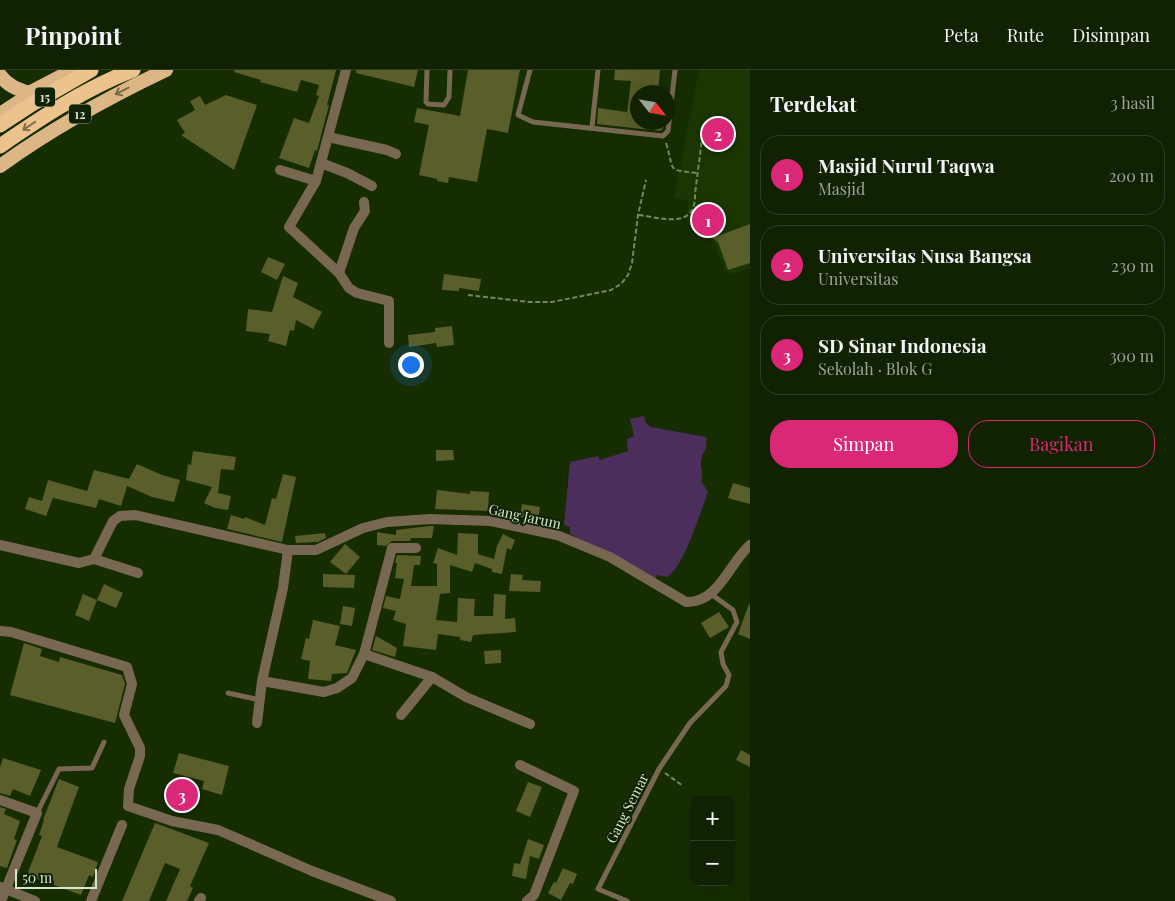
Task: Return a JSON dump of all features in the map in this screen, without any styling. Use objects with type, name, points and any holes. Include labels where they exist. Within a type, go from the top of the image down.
[{"type":"highway","points":[[0,114],[29,93],[72,70]]},
{"type":"highway","name":"15","points":[[0,125],[91,70]]},
{"type":"highway","name":"15","points":[[0,146],[42,117],[113,78],[133,70]]},
{"type":"highway","name":"12","points":[[0,166],[37,140],[83,112],[166,70]]},
{"type":"highway","points":[[0,76],[5,82],[19,91],[29,93]]},
{"type":"street","points":[[346,70],[316,180],[290,227],[339,273],[349,288],[357,293],[389,301],[389,343]]},
{"type":"street","points":[[328,137],[396,154]]},
{"type":"street","points":[[321,162],[372,186]]},
{"type":"street","points":[[280,170],[316,180]]},
{"type":"street","points":[[339,273],[354,228],[365,211],[364,202]]},
{"type":"street","name":"Gang Jarum","points":[[94,558],[113,521],[120,516],[135,515],[288,550],[316,550],[363,528],[387,522],[430,518],[491,521],[566,538],[610,557],[686,602],[694,602],[711,594]]},
{"type":"street","points":[[0,545],[79,563],[94,558],[138,573]]},
{"type":"street","points":[[711,594],[750,545]]},
{"type":"street","points":[[262,681],[324,692],[337,688],[352,678],[364,654],[392,548],[416,548]]},
{"type":"street","points":[[257,723],[262,681],[283,588],[288,550]]},
{"type":"street","points":[[0,631],[11,632],[127,667],[132,684],[124,715],[140,748],[140,756],[129,789],[128,806],[172,821],[218,830],[375,898],[391,901]]},
{"type":"street","points":[[364,654],[432,678],[466,696],[530,724]]},
{"type":"street","points":[[401,715],[432,678]]},
{"type":"street","points":[[520,765],[574,792],[534,895],[528,901]]},
{"type":"street","points":[[0,800],[37,813],[3,888],[1,901]]},
{"type":"street","points":[[91,901],[122,825]]},
{"type":"street","points":[[3,888],[35,901]]},
{"type":"lane","points":[[427,70],[424,98],[428,104],[444,105],[449,97],[450,70]]},
{"type":"lane","points":[[530,70],[518,115],[533,122],[663,136],[668,131],[675,70]]},
{"type":"lane","points":[[592,127],[598,70]]},
{"type":"lane","name":"Gang Semar","points":[[626,901],[616,899],[598,889],[659,768],[690,723],[726,686],[729,675],[723,664],[721,652],[737,622],[733,610],[711,594]]},
{"type":"lane","points":[[228,693],[261,700]]},
{"type":"lane","points":[[37,813],[59,769],[92,768],[104,742]]},
{"type":"path","points":[[638,215],[677,220],[686,218],[696,204],[703,132]]},
{"type":"path","points":[[663,136],[672,168],[676,171],[698,173]]},
{"type":"path","points":[[468,295],[530,302],[552,302],[610,290],[622,284],[628,275],[632,263],[638,215],[646,180]]},
{"type":"path","points":[[659,768],[683,786]]},
{"type":"shaded area","points":[[699,70],[750,70],[750,268],[727,275],[713,241],[686,221],[688,201],[674,197]]},
{"type":"shaded area","points":[[644,416],[646,423],[651,427],[706,437],[706,449],[701,461],[701,481],[708,492],[679,563],[667,577],[657,575],[654,582],[570,534],[570,527],[564,525],[570,462],[598,456],[600,460],[628,451],[627,439],[634,436],[630,419]]},
{"type":"building","points":[[235,70],[336,70],[317,151],[315,150],[309,168],[279,158],[294,118],[309,123],[319,96],[316,95],[319,85],[301,80],[297,92],[260,82],[261,80],[234,72]]},
{"type":"building","points":[[356,70],[418,70],[414,87],[356,73]]},
{"type":"building","points":[[468,70],[520,70],[508,133],[487,129],[477,182],[449,177],[448,183],[419,175],[429,125],[414,122],[417,108],[460,116]]},
{"type":"building","points":[[615,70],[660,70],[659,85],[630,85],[631,81],[614,80]]},
{"type":"building","points":[[630,89],[630,128],[597,124],[598,108],[627,112]]},
{"type":"building","points":[[226,95],[257,105],[234,170],[181,135],[185,133],[177,120],[195,110],[190,101],[200,96],[205,105]]},
{"type":"building","points":[[705,203],[725,218],[711,237],[691,221]]},
{"type":"building","points":[[750,224],[750,263],[728,270],[718,242],[712,238]]},
{"type":"building","points":[[268,257],[285,264],[277,280],[261,272]]},
{"type":"building","points":[[444,274],[481,279],[479,291],[459,288],[459,291],[442,290]]},
{"type":"building","points":[[283,276],[298,283],[293,297],[322,312],[313,329],[296,320],[294,331],[290,330],[286,346],[268,341],[270,334],[246,331],[248,309],[272,312]]},
{"type":"building","points":[[452,326],[454,345],[437,347],[436,343],[409,347],[408,335],[435,332],[435,328]]},
{"type":"building","points":[[436,450],[453,450],[454,460],[436,461]]},
{"type":"building","points":[[193,451],[236,457],[234,470],[221,469],[218,493],[231,496],[228,510],[215,508],[204,503],[212,487],[186,480],[188,464],[191,465]]},
{"type":"building","points":[[137,464],[162,475],[180,480],[174,502],[152,497],[127,486],[121,506],[99,499],[96,508],[53,498],[46,516],[25,509],[29,497],[42,501],[48,480],[87,491],[94,470],[129,479]]},
{"type":"building","points":[[283,474],[296,477],[282,542],[227,529],[231,515],[244,519],[245,517],[265,525],[272,498],[276,499]]},
{"type":"building","points":[[733,483],[750,488],[750,504],[728,498]]},
{"type":"building","points":[[437,490],[470,494],[470,491],[489,492],[488,511],[435,509]]},
{"type":"building","points":[[522,504],[540,507],[538,520],[520,517]]},
{"type":"building","points":[[434,526],[432,538],[411,538],[410,541],[392,541],[386,546],[377,545],[377,532],[396,535],[396,530]]},
{"type":"building","points":[[325,533],[326,538],[318,542],[296,543],[295,536]]},
{"type":"building","points":[[458,533],[478,534],[478,554],[494,559],[497,546],[503,534],[515,540],[511,550],[507,548],[502,574],[492,572],[492,569],[475,563],[472,572],[450,565],[450,593],[440,594],[436,620],[457,622],[458,598],[475,599],[474,616],[493,616],[494,594],[506,595],[505,619],[515,618],[516,632],[473,635],[471,642],[460,640],[460,637],[438,634],[436,650],[403,646],[406,624],[393,620],[396,611],[383,608],[386,596],[400,599],[404,579],[395,578],[397,555],[421,556],[420,565],[414,565],[411,586],[437,586],[437,564],[433,563],[438,548],[457,555]]},
{"type":"building","points":[[345,544],[360,557],[346,574],[330,562]]},
{"type":"building","points":[[323,574],[355,575],[354,588],[323,587]]},
{"type":"building","points":[[511,574],[523,575],[522,580],[541,581],[540,592],[509,591]]},
{"type":"building","points":[[104,584],[123,593],[116,608],[97,600]]},
{"type":"building","points":[[83,594],[97,600],[89,621],[75,615]]},
{"type":"building","points":[[750,604],[750,639],[738,634]]},
{"type":"building","points":[[343,606],[355,608],[352,626],[340,624]]},
{"type":"building","points":[[719,612],[729,627],[710,638],[701,623]]},
{"type":"building","points":[[313,620],[340,626],[335,645],[356,650],[347,673],[332,674],[331,681],[308,679],[310,661],[301,659],[306,638],[309,639]]},
{"type":"building","points":[[376,636],[397,648],[395,657],[372,650]]},
{"type":"building","points":[[24,643],[42,649],[40,656],[59,662],[60,657],[122,675],[125,684],[115,723],[10,695]]},
{"type":"building","points":[[501,650],[501,663],[485,664],[484,651]]},
{"type":"building","points":[[741,750],[750,755],[750,767],[736,760]]},
{"type":"building","points":[[179,753],[229,766],[222,795],[202,789],[204,781],[173,773]]},
{"type":"building","points":[[3,758],[41,770],[30,796],[13,789],[10,796],[0,793],[0,767]]},
{"type":"building","points":[[59,779],[79,787],[57,847],[98,862],[93,877],[89,875],[81,895],[27,875],[42,836],[39,835],[43,820]]},
{"type":"building","points":[[528,782],[542,787],[530,817],[516,811]]},
{"type":"building","points":[[0,807],[6,809],[4,814],[20,821],[14,839],[17,840],[7,868],[0,866]]},
{"type":"building","points":[[155,823],[209,843],[190,886],[193,888],[187,901],[166,901],[180,869],[165,863],[149,901],[122,901]]},
{"type":"building","points":[[528,839],[544,845],[539,859],[530,856],[526,879],[512,876],[514,863],[520,864]]},
{"type":"building","points":[[563,868],[577,874],[573,884],[570,883],[561,900],[548,893],[554,882],[556,883]]},
{"type":"place","name":"Universitas Nusa Bangsa","points":[[718,134]]},
{"type":"place","name":"Masjid Nurul Taqwa","points":[[708,220]]},
{"type":"place","name":"SD Sinar Indonesia","points":[[182,795]]}]
